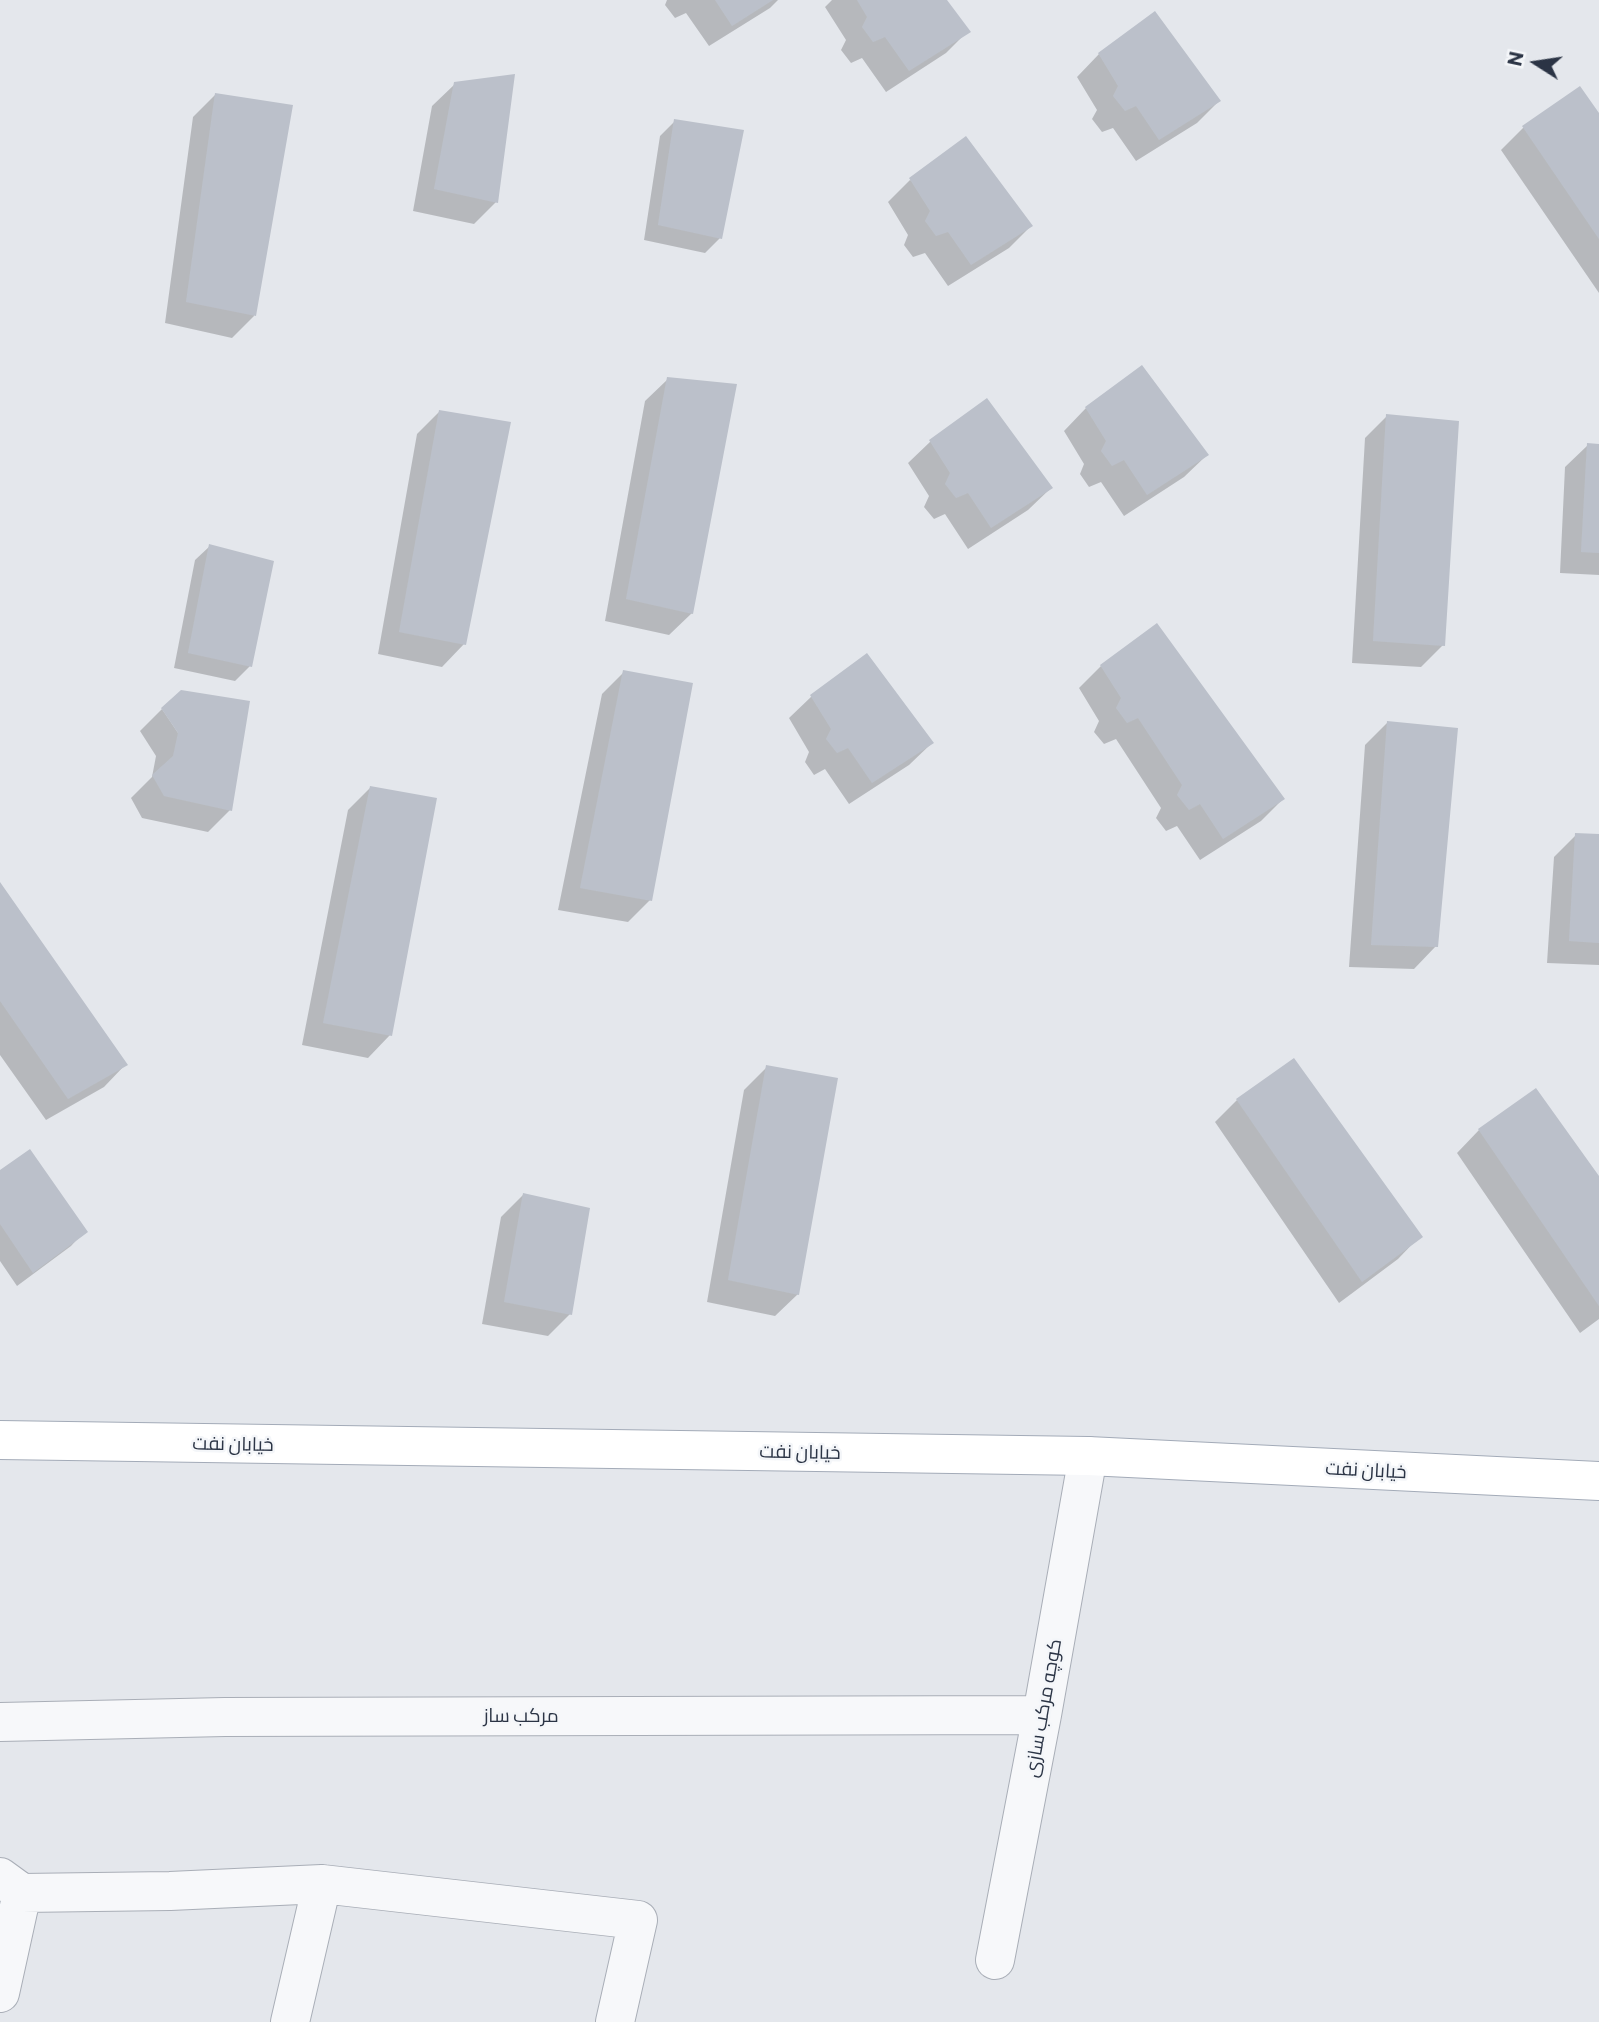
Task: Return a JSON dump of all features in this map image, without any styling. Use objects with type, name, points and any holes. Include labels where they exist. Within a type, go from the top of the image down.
[{"type":"main road","name":"خیابان نفت","points":[[0,1440],[1088,1456],[1599,1481]]},
{"type":"street","name":"کوچه مرکب سازی","points":[[995,1960],[1088,1456]]},
{"type":"street","name":"مرکب ساز","points":[[0,1722],[225,1717],[1042,1715]]},
{"type":"street","points":[[290,2022],[322,1884]]},
{"type":"street","points":[[0,1993],[11,1885],[170,1891],[322,1884],[638,1920],[615,2022]]},
{"type":"building","points":[[715,0],[773,0],[732,26]]},
{"type":"building","points":[[857,0],[947,0],[971,32],[909,71],[885,37],[873,42],[862,27],[867,17]]},
{"type":"building","points":[[1155,11],[1221,101],[1159,140],[1136,106],[1125,111],[1113,96],[1118,86],[1098,53]]},
{"type":"building","points":[[515,74],[498,203],[434,189],[454,82]]},
{"type":"building","points":[[1580,86],[1599,113],[1599,239],[1522,126]]},
{"type":"building","points":[[215,93],[293,105],[256,316],[186,302]]},
{"type":"building","points":[[674,119],[744,130],[722,239],[658,225]]},
{"type":"building","points":[[966,136],[1033,226],[971,265],[948,232],[936,236],[925,221],[930,211],[909,178]]},
{"type":"building","points":[[1142,365],[1209,455],[1147,495],[1124,460],[1112,466],[1101,451],[1106,441],[1085,407]]},
{"type":"building","points":[[667,377],[737,384],[693,614],[626,599]]},
{"type":"building","points":[[987,398],[1053,488],[991,528],[968,493],[956,498],[945,484],[950,473],[929,440]]},
{"type":"building","points":[[439,410],[511,422],[466,645],[399,632]]},
{"type":"building","points":[[1386,414],[1459,421],[1445,646],[1373,641]]},
{"type":"building","points":[[1587,443],[1599,444],[1599,553],[1581,552]]},
{"type":"building","points":[[209,544],[274,561],[252,667],[188,653]]},
{"type":"building","points":[[1157,623],[1285,799],[1223,839],[1200,804],[1189,810],[1177,795],[1182,785],[1138,718],[1127,723],[1116,708],[1121,698],[1100,665]]},
{"type":"building","points":[[867,653],[934,743],[872,783],[848,748],[837,753],[826,739],[831,729],[810,695]]},
{"type":"building","points":[[623,670],[693,683],[652,901],[580,888]]},
{"type":"building","points":[[181,690],[250,701],[232,811],[164,796],[152,775],[173,756],[178,733],[161,708]]},
{"type":"building","points":[[1387,721],[1458,728],[1438,947],[1371,945]]},
{"type":"building","points":[[370,786],[437,798],[392,1036],[323,1023]]},
{"type":"building","points":[[1575,833],[1599,834],[1599,943],[1569,941]]},
{"type":"building","points":[[0,882],[128,1065],[68,1099],[0,1001]]},
{"type":"building","points":[[1294,1058],[1423,1237],[1362,1282],[1236,1099]]},
{"type":"building","points":[[766,1065],[838,1078],[799,1295],[728,1280]]},
{"type":"building","points":[[1536,1088],[1599,1176],[1599,1306],[1478,1129]]},
{"type":"building","points":[[30,1149],[88,1232],[33,1273],[0,1224],[0,1170]]},
{"type":"building","points":[[523,1193],[590,1208],[572,1315],[504,1302]]}]
